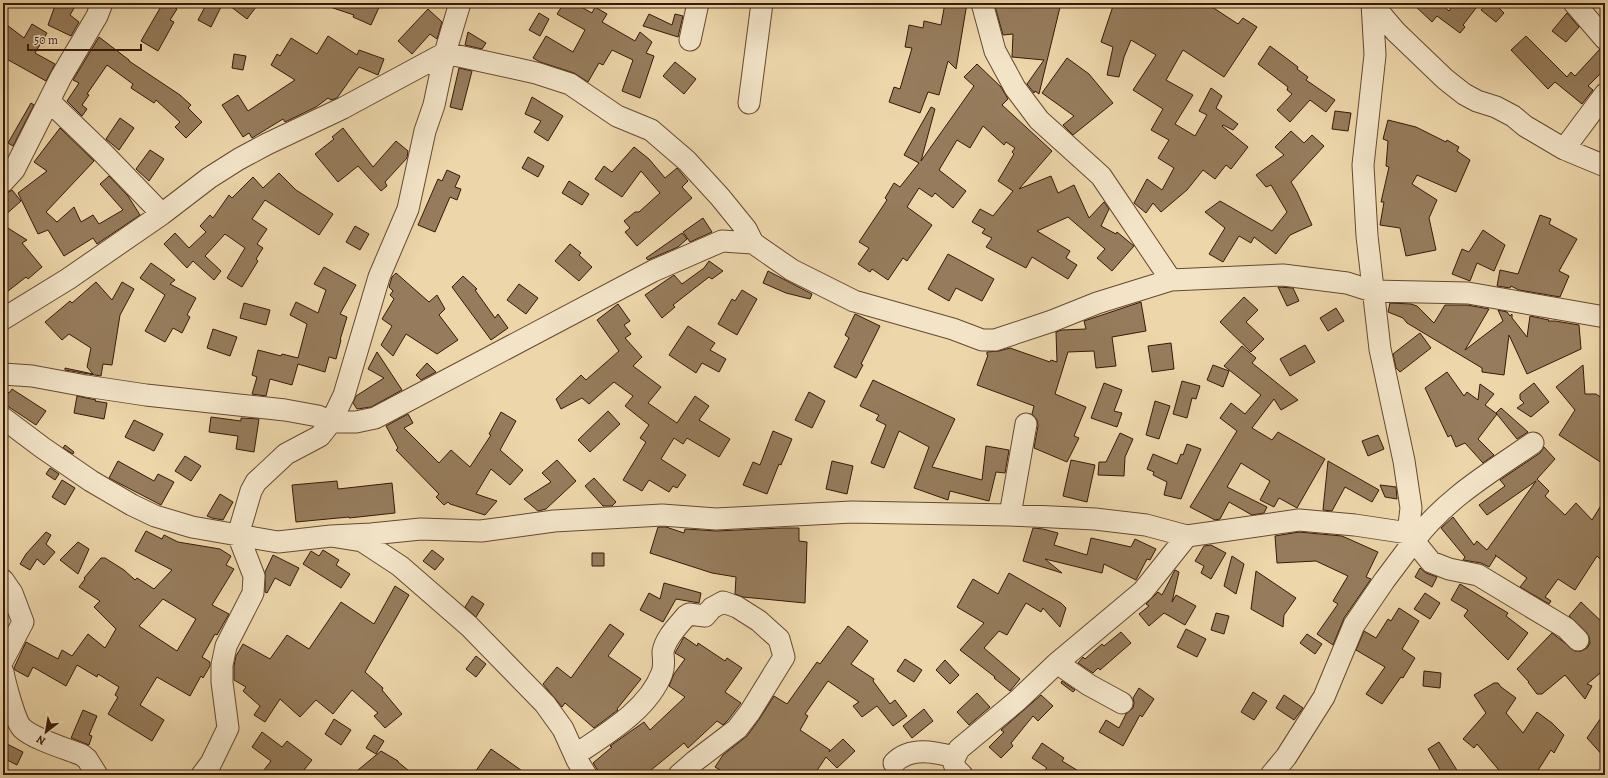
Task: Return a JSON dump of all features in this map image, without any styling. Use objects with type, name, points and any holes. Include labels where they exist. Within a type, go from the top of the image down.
[{"type":"street","points":[[3,182],[14,170],[49,101],[97,16],[102,3]]},
{"type":"street","points":[[202,775],[211,763],[228,728],[222,682],[222,665],[226,646],[254,593],[254,576],[238,535],[251,491],[256,482],[286,454],[320,436],[331,422],[344,395],[379,277],[408,209],[425,130],[434,105],[445,53],[460,3]]},
{"type":"street","points":[[690,40],[698,3]]},
{"type":"street","points":[[749,103],[762,3]]},
{"type":"street","points":[[982,3],[995,51],[1015,88],[1039,120],[1101,176],[1171,280]]},
{"type":"street","points":[[1574,3],[1605,39]]},
{"type":"street","points":[[1372,4],[1396,32],[1464,94],[1477,101],[1496,107],[1513,116],[1524,126],[1564,149],[1605,166]]},
{"type":"street","points":[[1372,4],[1375,55],[1363,165],[1366,236],[1380,348],[1404,461],[1411,508],[1411,537],[1431,562],[1449,569],[1478,575],[1566,628],[1578,640]]},
{"type":"street","points":[[3,319],[68,279],[162,214],[209,178],[239,159],[343,108],[445,53],[536,73],[570,84],[617,116],[651,130],[687,161],[720,197],[746,229],[753,243],[792,270],[854,301],[953,328],[982,340],[995,340],[1052,321],[1097,303],[1171,280],[1283,275],[1347,283],[1372,290],[1468,293],[1605,317]]},
{"type":"street","points":[[1564,149],[1605,94]]},
{"type":"street","points":[[49,101],[102,152],[162,214]]},
{"type":"street","points":[[3,374],[32,376],[146,395],[285,410],[318,416],[331,422],[356,422],[375,418],[507,349],[608,293],[653,271],[722,241],[753,243]]},
{"type":"street","points":[[3,418],[91,481],[132,505],[155,516],[192,527],[278,542],[421,529],[480,531],[554,521],[662,515],[716,519],[852,512],[1010,515],[1110,521],[1146,525],[1187,536],[1299,520],[1355,525],[1411,537]]},
{"type":"street","points":[[1010,515],[1026,424]]},
{"type":"street","points":[[1271,775],[1286,756],[1324,697],[1354,625],[1384,581],[1411,537],[1471,485],[1533,443]]},
{"type":"street","points":[[332,536],[362,541],[381,553],[400,566],[469,626],[545,704],[563,729],[575,756],[586,775]]},
{"type":"street","points":[[894,763],[900,756],[922,751],[936,752],[958,766],[959,749],[1018,700],[1057,662],[1143,591],[1187,536]]},
{"type":"street","points":[[3,580],[12,593],[23,622],[3,660]]},
{"type":"street","points":[[575,756],[616,728],[642,704],[654,690],[662,672],[664,664],[663,651],[668,639],[686,616],[690,614],[705,616],[712,608],[723,602],[738,607],[759,621],[779,639],[784,657],[750,712],[737,729],[700,756],[679,775]]},
{"type":"street","points":[[1057,662],[1089,685],[1122,703]]},
{"type":"street","points":[[3,672],[21,726],[28,733],[82,755],[87,759],[97,775]]},
{"type":"building","points":[[56,3],[77,3],[70,15],[79,22],[71,36],[48,25]]},
{"type":"building","points":[[163,3],[167,3],[177,9],[170,20],[174,22],[158,51],[141,41]]},
{"type":"building","points":[[207,3],[223,3],[211,27],[198,20]]},
{"type":"building","points":[[226,3],[259,3],[247,19]]},
{"type":"building","points":[[324,3],[381,3],[371,25],[353,17],[354,15],[324,5]]},
{"type":"building","points":[[564,3],[574,3],[592,13],[595,7],[607,14],[602,22],[635,41],[640,32],[652,42],[646,53],[654,56],[640,98],[622,91],[633,60],[612,50],[603,65],[599,63],[588,82],[574,73],[540,62],[533,58],[546,36],[573,52],[585,30],[557,14]]},
{"type":"building","points":[[945,3],[967,3],[956,69],[948,61],[939,95],[928,92],[920,113],[889,102],[894,87],[900,89],[912,48],[905,47],[909,25],[923,28],[924,21],[941,25]]},
{"type":"building","points":[[994,3],[1061,3],[1039,94],[1035,91],[1034,93],[1027,84],[1044,60],[1012,57],[1013,34],[1003,35]]},
{"type":"building","points":[[1114,3],[1206,3],[1238,24],[1243,18],[1257,27],[1224,77],[1183,50],[1166,80],[1193,95],[1175,124],[1195,136],[1207,115],[1199,111],[1211,88],[1222,96],[1216,108],[1238,124],[1233,130],[1223,125],[1222,126],[1248,147],[1231,169],[1226,165],[1215,179],[1203,170],[1187,190],[1161,212],[1153,203],[1146,213],[1134,203],[1147,179],[1162,190],[1174,168],[1158,158],[1169,140],[1151,130],[1163,109],[1133,90],[1156,55],[1131,40],[1124,57],[1119,77],[1107,75],[1113,47],[1101,42]]},
{"type":"building","points":[[1412,3],[1440,3],[1449,11],[1454,3],[1468,3],[1476,8],[1463,25],[1465,27],[1460,33],[1437,16],[1432,22]]},
{"type":"building","points":[[1487,3],[1494,3],[1504,13],[1496,22],[1481,10]]},
{"type":"building","points":[[428,9],[442,22],[437,39],[430,34],[412,54],[398,41]]},
{"type":"building","points":[[539,13],[549,19],[540,36],[529,30]]},
{"type":"building","points":[[1567,13],[1579,27],[1566,42],[1552,31]]},
{"type":"building","points":[[649,14],[672,25],[675,14],[683,16],[678,37],[643,26]]},
{"type":"building","points":[[3,22],[24,38],[32,24],[47,33],[35,53],[55,64],[46,81],[3,57]]},
{"type":"building","points":[[468,32],[486,43],[482,49],[465,45]]},
{"type":"building","points":[[328,36],[357,55],[359,50],[384,59],[378,75],[359,67],[337,98],[331,100],[328,98],[316,107],[285,122],[283,119],[252,138],[249,133],[243,137],[222,105],[238,95],[248,111],[295,80],[271,65],[277,54],[280,56],[291,38],[317,54]]},
{"type":"building","points":[[1526,36],[1567,77],[1571,72],[1575,76],[1600,49],[1605,51],[1605,69],[1588,86],[1593,90],[1582,104],[1555,82],[1548,89],[1511,50]]},
{"type":"building","points":[[99,37],[129,61],[180,95],[191,105],[188,108],[202,122],[186,138],[175,127],[180,122],[156,100],[154,103],[131,88],[133,84],[107,65],[87,94],[89,95],[82,105],[87,109],[82,116],[67,101],[79,83],[73,80]]},
{"type":"building","points":[[1270,46],[1298,67],[1297,69],[1308,77],[1306,80],[1335,100],[1326,112],[1310,100],[1290,122],[1277,110],[1292,94],[1287,90],[1288,87],[1258,64]]},
{"type":"building","points":[[234,54],[246,56],[243,70],[232,68]]},
{"type":"building","points":[[1067,58],[1089,74],[1113,103],[1073,135],[1063,125],[1074,116],[1042,93]]},
{"type":"building","points":[[675,62],[696,79],[684,94],[663,76]]},
{"type":"building","points":[[977,64],[1001,87],[1008,99],[1002,105],[1052,151],[1019,189],[1051,176],[1058,193],[1074,185],[1089,218],[1104,202],[1109,209],[1101,226],[1116,234],[1117,232],[1134,246],[1112,271],[1097,258],[1105,249],[1068,217],[1037,231],[1070,251],[1066,258],[1077,265],[1068,279],[1032,257],[1026,268],[986,247],[992,238],[982,233],[985,229],[972,222],[980,209],[993,216],[1013,191],[998,181],[1014,154],[1012,152],[1015,148],[1006,142],[1004,145],[983,126],[970,148],[957,140],[939,170],[966,191],[953,208],[935,193],[932,197],[919,188],[907,207],[932,225],[907,261],[903,258],[888,280],[872,269],[870,272],[858,264],[869,248],[859,242],[887,200],[885,198],[894,183],[900,187],[919,163],[904,155],[931,107],[935,109],[921,161],[974,86],[964,77]]},
{"type":"building","points":[[459,68],[472,71],[462,110],[450,107]]},
{"type":"building","points":[[532,97],[563,116],[548,141],[534,132],[541,121],[525,114]]},
{"type":"building","points":[[31,103],[34,105],[13,146],[8,143]]},
{"type":"building","points":[[1335,111],[1351,113],[1348,131],[1332,129]]},
{"type":"building","points":[[120,118],[134,128],[119,150],[106,139]]},
{"type":"building","points":[[1388,120],[1416,127],[1446,142],[1447,140],[1459,147],[1457,151],[1470,160],[1456,192],[1417,175],[1412,184],[1437,200],[1429,218],[1436,250],[1406,256],[1400,228],[1380,225],[1384,202],[1381,202],[1389,167],[1386,166],[1388,141],[1383,139]]},
{"type":"building","points":[[60,128],[94,161],[46,212],[57,222],[74,207],[81,222],[93,215],[99,224],[123,210],[100,184],[109,176],[128,196],[140,215],[97,244],[93,238],[64,256],[48,230],[38,234],[18,193],[47,171],[34,162]]},
{"type":"building","points":[[343,128],[373,167],[396,141],[408,151],[407,158],[385,182],[387,186],[381,191],[358,166],[338,182],[315,154],[334,139],[332,137]]},
{"type":"building","points":[[1291,131],[1304,143],[1312,135],[1324,146],[1291,182],[1312,225],[1290,235],[1276,254],[1254,237],[1251,243],[1239,236],[1223,262],[1209,254],[1225,228],[1205,212],[1220,201],[1272,231],[1287,212],[1271,185],[1266,187],[1256,175],[1284,155],[1275,147]]},
{"type":"building","points":[[634,147],[649,159],[665,178],[677,168],[688,181],[682,187],[692,198],[637,246],[625,232],[630,228],[624,221],[635,212],[639,212],[660,193],[641,171],[622,197],[595,179],[604,166],[612,172]]},
{"type":"building","points":[[150,150],[164,159],[149,181],[136,169]]},
{"type":"building","points":[[528,157],[544,166],[538,177],[522,168]]},
{"type":"building","points":[[447,170],[460,176],[455,187],[461,189],[457,200],[450,197],[435,232],[418,225],[438,179],[442,181]]},
{"type":"building","points":[[279,173],[296,190],[333,214],[319,235],[265,200],[252,219],[267,229],[257,244],[263,248],[256,259],[258,261],[242,287],[227,278],[245,248],[225,234],[205,256],[221,271],[214,280],[193,261],[187,268],[164,244],[175,233],[189,248],[206,232],[200,226],[210,215],[213,218],[229,195],[232,198],[253,177],[263,188]]},
{"type":"building","points":[[569,181],[589,194],[582,205],[562,193]]},
{"type":"building","points":[[12,190],[21,201],[3,217],[3,195]]},
{"type":"building","points":[[1540,215],[1551,219],[1549,224],[1577,239],[1559,271],[1569,276],[1560,297],[1519,290],[1511,286],[1510,288],[1497,286],[1500,270],[1518,274]]},
{"type":"building","points":[[703,218],[712,232],[690,242],[683,232]]},
{"type":"building","points":[[3,225],[27,240],[22,243],[42,267],[28,279],[26,277],[3,295]]},
{"type":"building","points":[[355,226],[369,234],[360,250],[346,242]]},
{"type":"building","points":[[1483,230],[1505,245],[1494,271],[1477,263],[1470,281],[1452,274],[1462,249],[1469,252]]},
{"type":"building","points":[[682,233],[687,239],[678,247],[648,260],[646,258]]},
{"type":"building","points":[[570,244],[581,253],[579,255],[592,267],[579,281],[555,261]]},
{"type":"building","points":[[948,254],[994,279],[982,301],[956,288],[949,301],[928,289]]},
{"type":"building","points":[[709,261],[723,271],[712,279],[709,277],[673,305],[675,307],[662,318],[645,295],[674,275],[682,284],[704,268]]},
{"type":"building","points":[[151,263],[175,280],[170,284],[196,298],[187,315],[190,317],[182,333],[173,328],[165,342],[145,331],[165,295],[140,278]]},
{"type":"building","points":[[324,267],[356,285],[340,314],[347,317],[336,359],[329,357],[325,372],[298,364],[292,385],[270,379],[266,396],[252,394],[257,377],[252,375],[258,350],[281,356],[282,354],[298,358],[307,324],[290,315],[296,302],[318,313],[326,290],[314,284]]},
{"type":"building","points":[[768,271],[812,294],[810,299],[786,293],[763,283]]},
{"type":"building","points":[[396,273],[429,302],[437,295],[445,309],[439,315],[458,340],[437,354],[406,334],[393,356],[381,345],[392,326],[382,319],[394,299],[390,295],[393,291],[389,287],[392,277]]},
{"type":"building","points":[[463,276],[477,289],[475,290],[495,318],[498,314],[508,328],[491,340],[452,287]]},
{"type":"building","points":[[96,282],[112,300],[122,282],[134,289],[120,315],[112,365],[103,364],[101,376],[65,370],[65,368],[93,374],[87,367],[91,348],[69,334],[62,340],[45,322],[70,301],[72,303]]},
{"type":"building","points":[[519,284],[538,298],[526,314],[507,300]]},
{"type":"building","points":[[1278,287],[1293,288],[1299,301],[1287,306]]},
{"type":"building","points":[[742,290],[757,299],[737,335],[718,324],[732,299],[735,301]]},
{"type":"building","points":[[1244,297],[1258,310],[1246,322],[1264,339],[1251,352],[1220,322]]},
{"type":"building","points":[[1141,302],[1146,331],[1112,337],[1116,366],[1096,368],[1094,351],[1068,352],[1055,394],[1086,407],[1074,436],[1079,438],[1067,462],[1034,448],[1038,426],[1037,420],[1032,414],[1034,406],[977,385],[988,355],[987,352],[1010,348],[1050,362],[1051,360],[1057,362],[1056,332],[1062,330],[1086,329],[1084,321]]},
{"type":"building","points":[[244,303],[270,310],[266,325],[240,318]]},
{"type":"building","points":[[1390,303],[1411,304],[1417,306],[1434,323],[1445,305],[1467,305],[1489,309],[1465,350],[1503,321],[1498,310],[1507,312],[1510,316],[1512,314],[1512,318],[1527,337],[1530,316],[1549,320],[1548,321],[1579,325],[1581,349],[1527,374],[1509,335],[1504,375],[1482,372],[1482,368],[1407,323],[1403,318],[1388,312]]},
{"type":"building","points":[[618,304],[630,321],[624,325],[631,334],[625,338],[642,357],[633,366],[661,387],[648,403],[677,423],[695,396],[709,406],[699,420],[730,439],[719,457],[687,438],[683,444],[674,438],[661,459],[686,475],[677,488],[673,486],[669,492],[649,480],[642,491],[623,480],[646,442],[640,438],[649,425],[625,406],[633,396],[614,382],[589,404],[582,398],[561,409],[556,399],[581,375],[586,380],[619,351],[597,320]]},
{"type":"building","points":[[1336,308],[1344,321],[1328,331],[1320,318]]},
{"type":"building","points":[[855,314],[880,326],[861,364],[863,365],[856,378],[834,367],[849,338],[845,335]]},
{"type":"building","points":[[688,326],[715,343],[710,350],[726,359],[719,372],[702,363],[696,373],[669,355]]},
{"type":"building","points":[[213,329],[237,337],[230,356],[207,348]]},
{"type":"building","points":[[1420,333],[1431,348],[1400,372],[1396,368],[1393,354]]},
{"type":"building","points":[[1171,343],[1174,369],[1152,372],[1148,346]]},
{"type":"building","points":[[1305,345],[1315,362],[1290,376],[1280,359]]},
{"type":"building","points":[[1242,346],[1256,358],[1252,363],[1298,400],[1281,410],[1274,399],[1252,428],[1272,440],[1278,432],[1325,459],[1297,508],[1279,498],[1274,507],[1260,500],[1270,481],[1241,463],[1227,487],[1267,507],[1264,513],[1252,515],[1229,502],[1220,519],[1215,520],[1190,507],[1237,431],[1220,418],[1231,403],[1245,414],[1261,395],[1224,366]]},
{"type":"building","points":[[377,352],[402,390],[371,407],[357,409],[353,403],[356,396],[384,378],[368,369]]},
{"type":"building","points":[[427,363],[436,372],[421,380],[416,375]]},
{"type":"building","points":[[1213,365],[1229,371],[1223,387],[1207,380]]},
{"type":"building","points":[[1583,365],[1585,394],[1596,394],[1605,400],[1605,465],[1559,435],[1575,410],[1556,387]]},
{"type":"building","points":[[1447,372],[1464,396],[1467,392],[1478,400],[1480,384],[1494,394],[1485,405],[1497,414],[1478,439],[1494,455],[1483,463],[1465,443],[1456,447],[1451,435],[1448,437],[1425,388]]},
{"type":"building","points":[[873,380],[955,419],[932,467],[982,480],[986,446],[1009,450],[1005,473],[996,472],[989,501],[950,491],[948,500],[914,488],[929,447],[899,431],[884,468],[871,463],[886,425],[876,420],[879,415],[860,406]]},
{"type":"building","points":[[1182,381],[1200,386],[1196,399],[1192,398],[1187,418],[1173,414]]},
{"type":"building","points":[[1104,383],[1122,390],[1114,411],[1122,413],[1117,427],[1091,418]]},
{"type":"building","points":[[1534,383],[1549,402],[1531,417],[1517,408],[1524,403],[1520,399],[1520,394]]},
{"type":"building","points":[[3,389],[9,393],[12,389],[46,411],[36,425],[3,403]]},
{"type":"building","points":[[809,392],[825,401],[812,428],[795,420]]},
{"type":"building","points":[[77,396],[107,403],[104,419],[74,413]]},
{"type":"building","points":[[1155,401],[1170,406],[1159,439],[1146,435]]},
{"type":"building","points":[[1501,408],[1528,432],[1517,439],[1496,413]]},
{"type":"building","points":[[608,411],[620,424],[590,452],[578,440]]},
{"type":"building","points":[[501,412],[516,421],[500,450],[523,470],[510,485],[491,469],[476,494],[497,501],[485,515],[450,504],[448,502],[444,505],[436,497],[439,494],[396,450],[398,448],[386,426],[408,414],[413,423],[404,428],[439,463],[451,450],[470,467],[491,435],[489,434]]},
{"type":"building","points":[[211,417],[241,421],[241,418],[259,419],[254,452],[236,449],[238,436],[209,432]]},
{"type":"building","points":[[134,420],[163,434],[154,451],[125,437]]},
{"type":"building","points":[[773,431],[792,439],[781,465],[779,464],[767,494],[743,485],[753,462],[760,465]]},
{"type":"building","points":[[1120,433],[1133,439],[1125,457],[1124,476],[1098,475],[1099,462],[1106,462]]},
{"type":"building","points":[[1378,435],[1384,449],[1368,456],[1362,441]]},
{"type":"building","points":[[1187,444],[1201,449],[1181,499],[1164,495],[1167,482],[1153,475],[1154,472],[1147,469],[1153,454],[1177,464],[1181,454],[1183,455]]},
{"type":"building","points":[[65,445],[74,452],[73,454],[63,448]]},
{"type":"building","points":[[1544,447],[1555,459],[1537,479],[1549,491],[1545,496],[1565,515],[1576,503],[1592,520],[1605,499],[1605,564],[1597,556],[1575,590],[1558,579],[1545,597],[1551,601],[1549,604],[1520,587],[1527,578],[1495,555],[1496,556],[1489,567],[1481,563],[1463,560],[1465,557],[1441,528],[1453,517],[1474,545],[1477,541],[1487,550],[1536,481],[1487,515],[1479,505],[1505,486],[1500,480],[1540,453]]},
{"type":"building","points":[[185,456],[201,466],[191,481],[175,471]]},
{"type":"building","points":[[557,460],[576,481],[546,509],[538,511],[524,499],[551,482],[542,473]]},
{"type":"building","points":[[1071,460],[1095,465],[1087,502],[1063,496]]},
{"type":"building","points":[[118,461],[154,481],[158,474],[174,482],[161,505],[109,478]]},
{"type":"building","points":[[832,461],[853,466],[847,494],[826,489]]},
{"type":"building","points":[[1328,461],[1379,490],[1372,502],[1345,487],[1332,511],[1323,510]]},
{"type":"building","points":[[50,468],[59,474],[55,480],[46,474]]},
{"type":"building","points":[[594,478],[616,502],[612,506],[603,506],[585,486]]},
{"type":"building","points":[[62,480],[75,488],[65,505],[52,497]]},
{"type":"building","points":[[337,481],[338,489],[392,483],[395,513],[296,522],[292,485]]},
{"type":"building","points":[[1380,485],[1396,487],[1397,499],[1385,497]]},
{"type":"building","points":[[220,494],[233,502],[223,520],[207,516]]},
{"type":"building","points":[[658,527],[666,527],[684,533],[685,529],[717,531],[799,528],[799,541],[807,542],[805,603],[743,597],[735,594],[736,577],[712,573],[650,553]]},
{"type":"building","points":[[1033,528],[1058,533],[1054,545],[1087,555],[1091,538],[1131,547],[1135,539],[1156,549],[1150,560],[1147,559],[1136,580],[1104,564],[1102,573],[1045,559],[1062,573],[1023,561]]},
{"type":"building","points":[[146,531],[162,539],[164,535],[178,542],[220,549],[231,556],[226,565],[234,569],[212,605],[229,614],[217,635],[215,634],[202,657],[210,662],[210,666],[203,678],[201,676],[190,696],[157,677],[140,705],[164,720],[152,741],[108,714],[118,697],[115,695],[119,687],[98,674],[97,677],[77,665],[66,686],[33,667],[28,677],[14,668],[26,642],[58,659],[62,650],[72,656],[88,634],[105,648],[116,629],[94,607],[100,601],[79,587],[85,579],[84,578],[101,558],[105,558],[124,570],[135,580],[137,578],[154,589],[172,570],[135,551]],"holes":[[[163,599],[196,619],[177,651],[139,626]]]},
{"type":"building","points":[[46,532],[51,535],[46,544],[55,552],[44,565],[37,559],[30,570],[20,564],[26,554]]},
{"type":"building","points":[[1299,532],[1342,536],[1378,552],[1366,577],[1371,579],[1344,618],[1333,645],[1317,634],[1338,604],[1333,601],[1348,576],[1316,561],[1277,563],[1275,536]]},
{"type":"building","points":[[78,542],[89,549],[78,574],[60,560]]},
{"type":"building","points":[[1211,545],[1226,553],[1211,579],[1201,573],[1204,566],[1195,561],[1204,546]]},
{"type":"building","points":[[323,550],[339,560],[336,565],[350,574],[341,588],[303,564],[311,551],[319,556]]},
{"type":"building","points":[[432,550],[444,559],[435,570],[423,561]]},
{"type":"building","points":[[592,553],[604,553],[604,566],[592,566]]},
{"type":"building","points":[[273,555],[299,568],[290,586],[275,578],[267,593],[265,592],[265,572]]},
{"type":"building","points":[[1232,556],[1244,564],[1236,594],[1224,586]]},
{"type":"building","points":[[1420,568],[1426,573],[1437,577],[1432,587],[1415,577]]},
{"type":"building","points":[[1175,570],[1179,572],[1172,602],[1176,595],[1196,606],[1185,625],[1164,613],[1149,626],[1139,614],[1149,606],[1146,604],[1158,592],[1162,595]]},
{"type":"building","points":[[1256,571],[1296,598],[1284,615],[1283,627],[1251,609]]},
{"type":"building","points":[[1009,573],[1061,603],[1066,608],[1060,627],[1043,608],[1041,612],[1026,603],[1007,635],[999,631],[984,648],[1020,679],[1010,691],[994,678],[995,677],[960,650],[984,623],[957,607],[973,579],[998,594]]},
{"type":"building","points":[[664,583],[701,593],[699,603],[676,599],[663,622],[640,610],[649,593],[660,599]]},
{"type":"building","points":[[1460,584],[1508,613],[1506,616],[1528,633],[1508,660],[1464,616],[1468,610],[1451,600]]},
{"type":"building","points":[[395,586],[409,595],[365,672],[383,688],[382,690],[402,714],[385,728],[374,716],[378,713],[352,690],[333,714],[316,700],[300,717],[280,699],[265,722],[254,715],[260,706],[243,691],[246,687],[234,680],[236,656],[243,644],[270,659],[287,635],[309,649],[341,602],[374,624]]},
{"type":"building","points":[[1425,593],[1440,603],[1430,619],[1414,609]]},
{"type":"building","points":[[472,596],[484,604],[476,617],[465,607]]},
{"type":"building","points":[[1581,602],[1605,625],[1605,669],[1587,684],[1592,686],[1585,699],[1565,675],[1542,694],[1537,694],[1529,682],[1517,669],[1552,633],[1575,651],[1581,651],[1587,648],[1590,643],[1589,637],[1586,632],[1569,616]]},
{"type":"building","points":[[1399,608],[1419,621],[1402,649],[1415,658],[1403,678],[1401,677],[1382,704],[1366,694],[1385,667],[1356,650],[1364,631],[1376,638],[1388,619],[1391,621]]},
{"type":"building","points":[[1216,613],[1229,616],[1224,634],[1211,630]]},
{"type":"building","points":[[610,624],[624,634],[608,656],[641,679],[617,709],[618,710],[594,728],[565,703],[562,707],[543,684],[557,667],[571,678]]},
{"type":"building","points":[[848,626],[868,641],[851,664],[874,679],[873,681],[890,704],[895,700],[907,716],[893,726],[877,706],[862,717],[853,706],[859,702],[828,681],[805,714],[808,716],[800,730],[830,750],[829,752],[843,739],[855,751],[837,768],[826,757],[814,775],[728,775],[715,767],[723,755],[747,736],[774,696],[787,704],[817,662],[820,664]]},
{"type":"building","points":[[1186,629],[1206,639],[1197,657],[1177,647]]},
{"type":"building","points":[[1121,632],[1131,643],[1100,670],[1098,668],[1093,673],[1078,663],[1083,657],[1085,659],[1102,644],[1104,646]]},
{"type":"building","points":[[1307,634],[1322,644],[1315,654],[1300,643]]},
{"type":"building","points":[[684,637],[697,646],[698,643],[725,661],[727,658],[742,668],[725,692],[741,703],[723,725],[717,721],[688,748],[684,743],[645,775],[601,775],[593,763],[612,747],[610,746],[644,722],[650,730],[685,697],[669,686],[674,674],[685,659],[675,653]]},
{"type":"building","points":[[476,656],[486,664],[476,677],[466,669]]},
{"type":"building","points":[[905,659],[922,670],[914,682],[897,671]]},
{"type":"building","points":[[945,660],[959,675],[950,684],[936,670]]},
{"type":"building","points":[[1424,671],[1441,673],[1440,688],[1423,686]]},
{"type":"building","points":[[1062,681],[1075,690],[1073,692],[1061,683]]},
{"type":"building","points":[[1494,683],[1498,683],[1516,698],[1506,713],[1523,733],[1537,712],[1552,723],[1564,735],[1554,753],[1551,750],[1535,775],[1503,775],[1477,744],[1474,748],[1463,739],[1486,713],[1474,695]]},
{"type":"building","points":[[1139,688],[1154,699],[1142,717],[1140,715],[1123,746],[1099,732],[1106,720],[1119,728],[1126,714],[1133,708],[1133,698]]},
{"type":"building","points":[[1253,692],[1267,701],[1254,720],[1241,712]]},
{"type":"building","points":[[977,693],[990,707],[969,725],[957,712]]},
{"type":"building","points":[[1041,695],[1053,706],[1038,721],[1033,716],[1011,743],[1013,746],[1001,758],[989,747],[1004,732],[1001,730]]},
{"type":"building","points":[[1284,695],[1303,708],[1294,720],[1276,708]]},
{"type":"building","points":[[924,709],[933,721],[912,738],[903,726]]},
{"type":"building","points":[[83,710],[97,716],[89,735],[92,736],[89,745],[71,738]]},
{"type":"building","points":[[1605,712],[1605,758],[1587,738]]},
{"type":"building","points":[[334,719],[351,730],[341,745],[325,734]]},
{"type":"building","points":[[262,732],[282,747],[287,741],[312,760],[300,775],[260,775],[271,761],[252,747]]},
{"type":"building","points":[[374,735],[384,741],[376,754],[366,748]]},
{"type":"building","points":[[3,742],[23,752],[17,765],[3,758]]},
{"type":"building","points":[[1439,742],[1460,775],[1443,775],[1428,749]]},
{"type":"building","points":[[1042,743],[1064,758],[1062,761],[1085,775],[1039,775],[1047,768],[1032,758]]},
{"type":"building","points":[[491,749],[528,775],[473,775]]},
{"type":"building","points":[[381,751],[398,761],[414,775],[352,775]]}]
